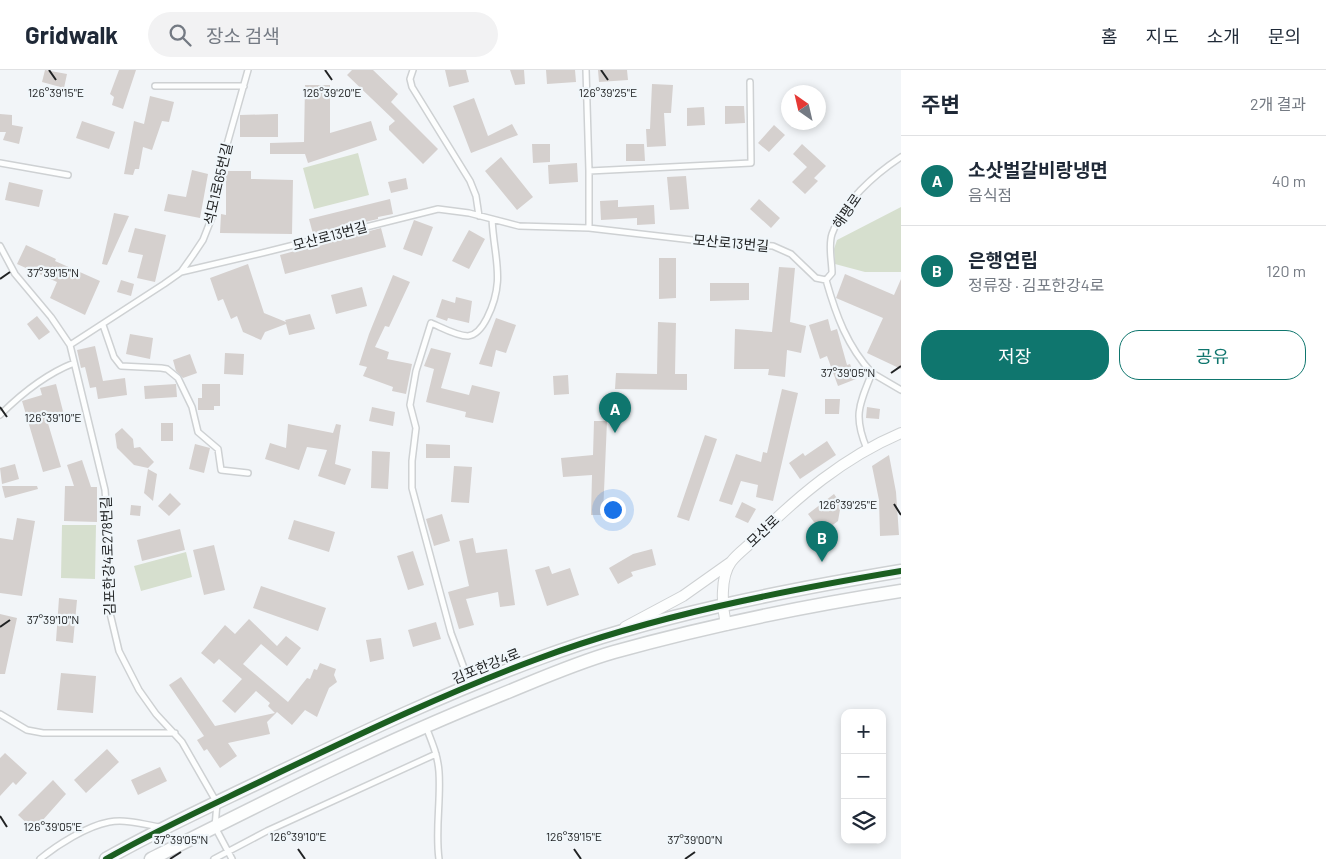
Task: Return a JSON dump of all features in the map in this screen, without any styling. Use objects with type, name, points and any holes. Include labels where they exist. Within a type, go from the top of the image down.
[{"type":"street","name":"모산로","points":[[726,625],[722,607],[723,589],[731,562],[796,500],[867,449],[901,433]]},
{"type":"street","points":[[609,635],[683,596],[731,562]]},
{"type":"street","name":"김포한강4로","points":[[106,859],[165,828],[414,708],[542,657],[609,635],[722,607],[901,571]]},
{"type":"street","points":[[152,859],[309,780],[426,725],[566,668],[605,655],[726,625],[901,591]]},
{"type":"lane","name":"석모1로65번길","points":[[70,345],[181,272],[203,240],[210,225],[224,155],[248,70]]},
{"type":"lane","points":[[412,70],[410,79],[412,87],[470,181],[476,196],[479,216]]},
{"type":"lane","points":[[586,70],[589,228]]},
{"type":"lane","points":[[589,171],[751,163],[750,82]]},
{"type":"lane","points":[[154,86],[244,86]]},
{"type":"lane","name":"해평로","points":[[826,280],[832,273],[832,235],[841,218],[868,182],[901,157]]},
{"type":"lane","points":[[0,164],[68,175]]},
{"type":"lane","name":"모산로13번길","points":[[181,272],[426,210],[452,210],[519,226],[589,228],[773,246],[791,254],[816,278],[826,280]]},
{"type":"lane","name":"김포한강4로","points":[[470,685],[451,633],[412,488],[411,468],[416,428],[410,405],[416,371],[431,323],[467,336],[476,333],[482,328],[499,287],[492,220]]},
{"type":"lane","name":"김포한강4로278번길","points":[[0,246],[15,274],[51,317],[70,345],[105,490],[108,528],[107,589],[114,639],[139,690],[156,714],[175,733],[217,803]]},
{"type":"lane","points":[[826,280],[843,330],[860,360],[872,373],[901,390]]},
{"type":"lane","points":[[103,325],[114,358],[121,366],[167,369],[178,378],[192,407],[198,432],[218,449],[221,470],[248,474]]},
{"type":"lane","points":[[0,415],[16,400],[52,373],[74,363]]},
{"type":"lane","points":[[867,449],[859,429],[858,418],[872,373]]},
{"type":"lane","points":[[0,714],[27,730],[43,733],[175,733]]},
{"type":"lane","points":[[426,725],[436,754],[440,783],[436,832],[439,859]]},
{"type":"lane","points":[[214,859],[227,851],[436,754]]},
{"type":"lane","points":[[217,803],[215,827],[232,859]]},
{"type":"lane","points":[[40,859],[70,839],[109,822],[130,822],[165,828]]},
{"type":"green space","points":[[358,153],[369,195],[314,209],[303,168]]},
{"type":"green space","points":[[901,207],[901,272],[865,272],[835,264],[834,249],[837,240]]},
{"type":"green space","points":[[62,525],[96,525],[95,579],[61,578]]},
{"type":"green space","points":[[186,552],[192,577],[141,591],[134,566]]},
{"type":"building","points":[[45,70],[67,74],[64,88],[42,82]]},
{"type":"building","points":[[119,70],[136,70],[123,109],[112,105],[114,97],[110,94]]},
{"type":"building","points":[[352,70],[373,70],[398,94],[391,102],[438,149],[423,164],[389,130],[389,126],[395,121],[347,75]]},
{"type":"building","points":[[445,70],[466,70],[469,82],[449,87]]},
{"type":"building","points":[[510,70],[524,70],[525,84],[515,85]]},
{"type":"building","points":[[546,70],[575,70],[576,82],[547,84]]},
{"type":"building","points":[[598,70],[627,70],[628,80],[599,82]]},
{"type":"building","points":[[652,84],[673,85],[671,113],[664,113],[666,146],[647,147],[646,129],[650,129]]},
{"type":"building","points":[[305,85],[330,85],[330,133],[371,121],[377,140],[308,163],[305,154],[270,154],[270,143],[304,142]]},
{"type":"building","points":[[150,96],[174,102],[169,122],[162,121],[152,150],[143,147],[139,169],[135,169],[133,175],[124,174],[134,121],[144,124]]},
{"type":"building","points":[[474,98],[488,136],[512,124],[518,135],[471,153],[453,106]]},
{"type":"building","points":[[725,106],[744,106],[745,123],[725,124]]},
{"type":"building","points":[[704,107],[705,125],[687,126],[687,108]]},
{"type":"building","points":[[0,114],[12,115],[12,125],[23,127],[19,144],[3,140],[6,132],[0,132]]},
{"type":"building","points":[[278,114],[278,137],[240,137],[240,115]]},
{"type":"building","points":[[82,121],[115,132],[109,149],[76,138]]},
{"type":"building","points":[[774,125],[785,135],[769,152],[758,143]]},
{"type":"building","points":[[532,144],[550,144],[550,162],[533,163]]},
{"type":"building","points":[[626,144],[644,144],[645,161],[626,161]]},
{"type":"building","points":[[802,144],[826,166],[814,178],[818,181],[805,194],[792,182],[807,167],[793,154]]},
{"type":"building","points":[[501,157],[533,197],[517,210],[485,171]]},
{"type":"building","points":[[577,163],[578,182],[549,184],[548,165]]},
{"type":"building","points":[[192,170],[208,174],[200,218],[164,211],[168,194],[186,197]]},
{"type":"building","points":[[226,171],[251,171],[251,179],[293,180],[292,234],[220,233],[221,214],[226,215]]},
{"type":"building","points":[[686,176],[689,209],[670,210],[667,177]]},
{"type":"building","points":[[406,178],[408,189],[391,193],[388,182]]},
{"type":"building","points":[[9,182],[43,190],[39,207],[5,200]]},
{"type":"building","points":[[390,199],[393,214],[313,234],[309,219]]},
{"type":"building","points":[[759,199],[780,218],[771,228],[750,209]]},
{"type":"building","points":[[618,200],[618,207],[654,205],[655,224],[637,225],[637,218],[601,220],[600,201]]},
{"type":"building","points":[[114,213],[129,216],[107,265],[102,264]]},
{"type":"building","points":[[414,220],[433,227],[422,256],[403,249]]},
{"type":"building","points":[[135,228],[166,235],[155,282],[137,278],[143,255],[128,252]]},
{"type":"building","points":[[381,228],[386,247],[285,274],[280,255]]},
{"type":"building","points":[[469,230],[485,239],[469,269],[452,261]]},
{"type":"building","points":[[26,245],[56,259],[55,261],[100,281],[85,315],[50,298],[57,282],[17,264]]},
{"type":"building","points":[[659,258],[676,258],[676,298],[659,299]]},
{"type":"building","points":[[248,264],[264,313],[286,322],[285,320],[310,314],[315,329],[289,335],[286,324],[265,332],[261,340],[243,332],[237,316],[231,319],[223,299],[218,301],[210,278]]},
{"type":"building","points":[[779,267],[795,268],[790,322],[806,326],[801,353],[787,350],[785,377],[768,375],[769,369],[734,369],[735,329],[772,332]]},
{"type":"building","points":[[845,274],[894,295],[901,279],[901,369],[867,353],[883,318],[836,298]]},
{"type":"building","points":[[393,275],[410,282],[389,327],[385,326],[375,347],[389,352],[387,359],[412,364],[406,394],[392,391],[393,387],[363,376],[367,367],[359,365],[369,334]]},
{"type":"building","points":[[121,280],[134,284],[131,296],[117,292]]},
{"type":"building","points":[[710,283],[749,283],[749,300],[710,301]]},
{"type":"building","points":[[362,287],[367,306],[336,314],[331,295]]},
{"type":"building","points":[[456,297],[472,301],[469,323],[448,318],[447,321],[436,317],[442,299],[455,303]]},
{"type":"building","points":[[37,316],[50,332],[39,340],[27,324]]},
{"type":"building","points":[[496,318],[516,325],[506,353],[496,350],[492,367],[479,364]]},
{"type":"building","points":[[828,319],[831,331],[837,329],[847,365],[850,364],[856,379],[838,386],[827,356],[820,359],[809,325]]},
{"type":"building","points":[[658,322],[676,323],[675,374],[687,374],[687,390],[615,389],[616,373],[657,374]]},
{"type":"building","points":[[130,334],[153,338],[150,359],[126,354]]},
{"type":"building","points":[[95,346],[103,381],[125,378],[127,395],[98,399],[96,387],[90,388],[85,367],[81,368],[77,350]]},
{"type":"building","points":[[431,348],[451,353],[441,388],[469,395],[472,385],[500,392],[493,423],[465,417],[466,412],[426,402],[434,369],[424,366]]},
{"type":"building","points":[[225,353],[244,354],[243,375],[224,374]]},
{"type":"building","points":[[190,354],[197,373],[183,378],[176,371],[173,360]]},
{"type":"building","points":[[568,375],[569,394],[554,395],[553,376]]},
{"type":"building","points":[[56,384],[64,415],[47,420],[61,467],[43,472],[22,401],[42,395],[40,388]]},
{"type":"building","points":[[176,384],[177,397],[145,399],[144,386]]},
{"type":"building","points":[[202,384],[220,384],[220,406],[214,406],[214,410],[198,410],[198,398],[202,398]]},
{"type":"building","points":[[782,389],[798,393],[773,501],[756,497],[758,485],[741,481],[732,505],[719,501],[736,454],[761,462],[763,452],[767,453]]},
{"type":"building","points":[[825,399],[840,399],[839,414],[825,414]]},
{"type":"building","points":[[372,407],[395,412],[393,426],[369,421]]},
{"type":"building","points":[[867,407],[880,409],[879,419],[866,418]]},
{"type":"building","points":[[594,421],[607,421],[603,515],[591,515],[592,475],[563,477],[561,458],[593,455]]},
{"type":"building","points":[[161,423],[173,423],[173,441],[161,441]]},
{"type":"building","points":[[288,424],[333,433],[336,424],[341,425],[335,464],[351,469],[345,485],[318,476],[327,450],[307,447],[299,470],[265,459],[270,443],[286,448]]},
{"type":"building","points":[[122,428],[133,439],[134,448],[140,447],[154,462],[148,468],[134,465],[117,448],[115,434]]},
{"type":"building","points":[[705,435],[717,439],[689,521],[677,517]]},
{"type":"building","points":[[827,441],[836,455],[800,479],[789,463],[803,453],[805,456]]},
{"type":"building","points":[[195,444],[210,448],[204,473],[189,469]]},
{"type":"building","points":[[426,444],[450,445],[450,458],[426,458]]},
{"type":"building","points":[[372,451],[390,452],[388,489],[371,488]]},
{"type":"building","points":[[889,455],[896,492],[899,535],[880,536],[879,500],[872,466]]},
{"type":"building","points":[[82,460],[91,487],[97,487],[97,522],[64,521],[65,486],[74,486],[67,465]]},
{"type":"building","points":[[15,464],[19,479],[2,484],[0,468]]},
{"type":"building","points":[[454,466],[472,467],[469,503],[451,502]]},
{"type":"building","points":[[148,469],[157,474],[153,501],[144,493]]},
{"type":"building","points":[[2,486],[37,486],[38,489],[5,498]]},
{"type":"building","points":[[170,493],[181,504],[169,516],[158,506]]},
{"type":"building","points":[[834,494],[841,504],[838,521],[822,533],[808,514]]},
{"type":"building","points":[[742,502],[756,509],[748,523],[735,517]]},
{"type":"building","points":[[131,505],[141,506],[140,516],[130,515]]},
{"type":"building","points":[[442,514],[450,541],[434,546],[426,519]]},
{"type":"building","points":[[17,518],[35,521],[22,596],[0,593],[0,538],[13,540]]},
{"type":"building","points":[[294,520],[335,532],[329,552],[288,539]]},
{"type":"building","points":[[180,529],[185,550],[142,561],[137,540]]},
{"type":"building","points":[[473,538],[476,553],[507,549],[515,605],[500,607],[498,592],[466,599],[474,625],[459,629],[448,592],[469,586],[459,541]]},
{"type":"building","points":[[214,545],[225,590],[204,595],[193,550]]},
{"type":"building","points":[[652,549],[656,565],[631,572],[633,576],[618,584],[609,568],[633,554]]},
{"type":"building","points":[[413,551],[424,585],[408,590],[397,556]]},
{"type":"building","points":[[549,566],[552,574],[570,568],[579,595],[547,606],[535,570]]},
{"type":"building","points":[[261,586],[326,608],[318,631],[253,608]]},
{"type":"building","points":[[59,598],[77,600],[73,643],[56,641]]},
{"type":"building","points":[[0,614],[17,618],[5,674],[0,674]]},
{"type":"building","points":[[249,619],[277,646],[286,636],[301,648],[287,666],[261,644],[243,664],[288,702],[307,678],[310,679],[314,669],[317,670],[320,663],[336,669],[334,675],[337,682],[329,688],[317,717],[305,710],[292,725],[277,712],[267,722],[270,734],[228,743],[237,756],[220,768],[207,749],[204,751],[197,740],[204,736],[169,685],[181,677],[215,726],[275,713],[268,706],[270,703],[256,691],[235,713],[222,701],[242,679],[219,659],[214,664],[201,653],[225,625],[235,634]]},
{"type":"building","points":[[436,622],[441,639],[413,647],[408,630]]},
{"type":"building","points":[[381,638],[384,659],[370,662],[366,640]]},
{"type":"building","points":[[61,673],[96,676],[93,713],[57,710]]},
{"type":"building","points":[[107,749],[119,762],[86,793],[74,780]]},
{"type":"building","points":[[5,753],[27,773],[16,785],[13,782],[0,796],[0,758]]},
{"type":"building","points":[[160,767],[167,781],[138,795],[131,780]]},
{"type":"building","points":[[53,780],[66,794],[34,830],[18,815]]},
{"type":"cycle path","points":[[106,859],[192,814],[375,727],[473,684],[540,658],[627,630],[718,606],[901,571]]},
{"type":"place","name":"소삿벌갈비랑냉면","points":[[615,433]]},
{"type":"place","name":"은행연립","points":[[822,562]]}]
